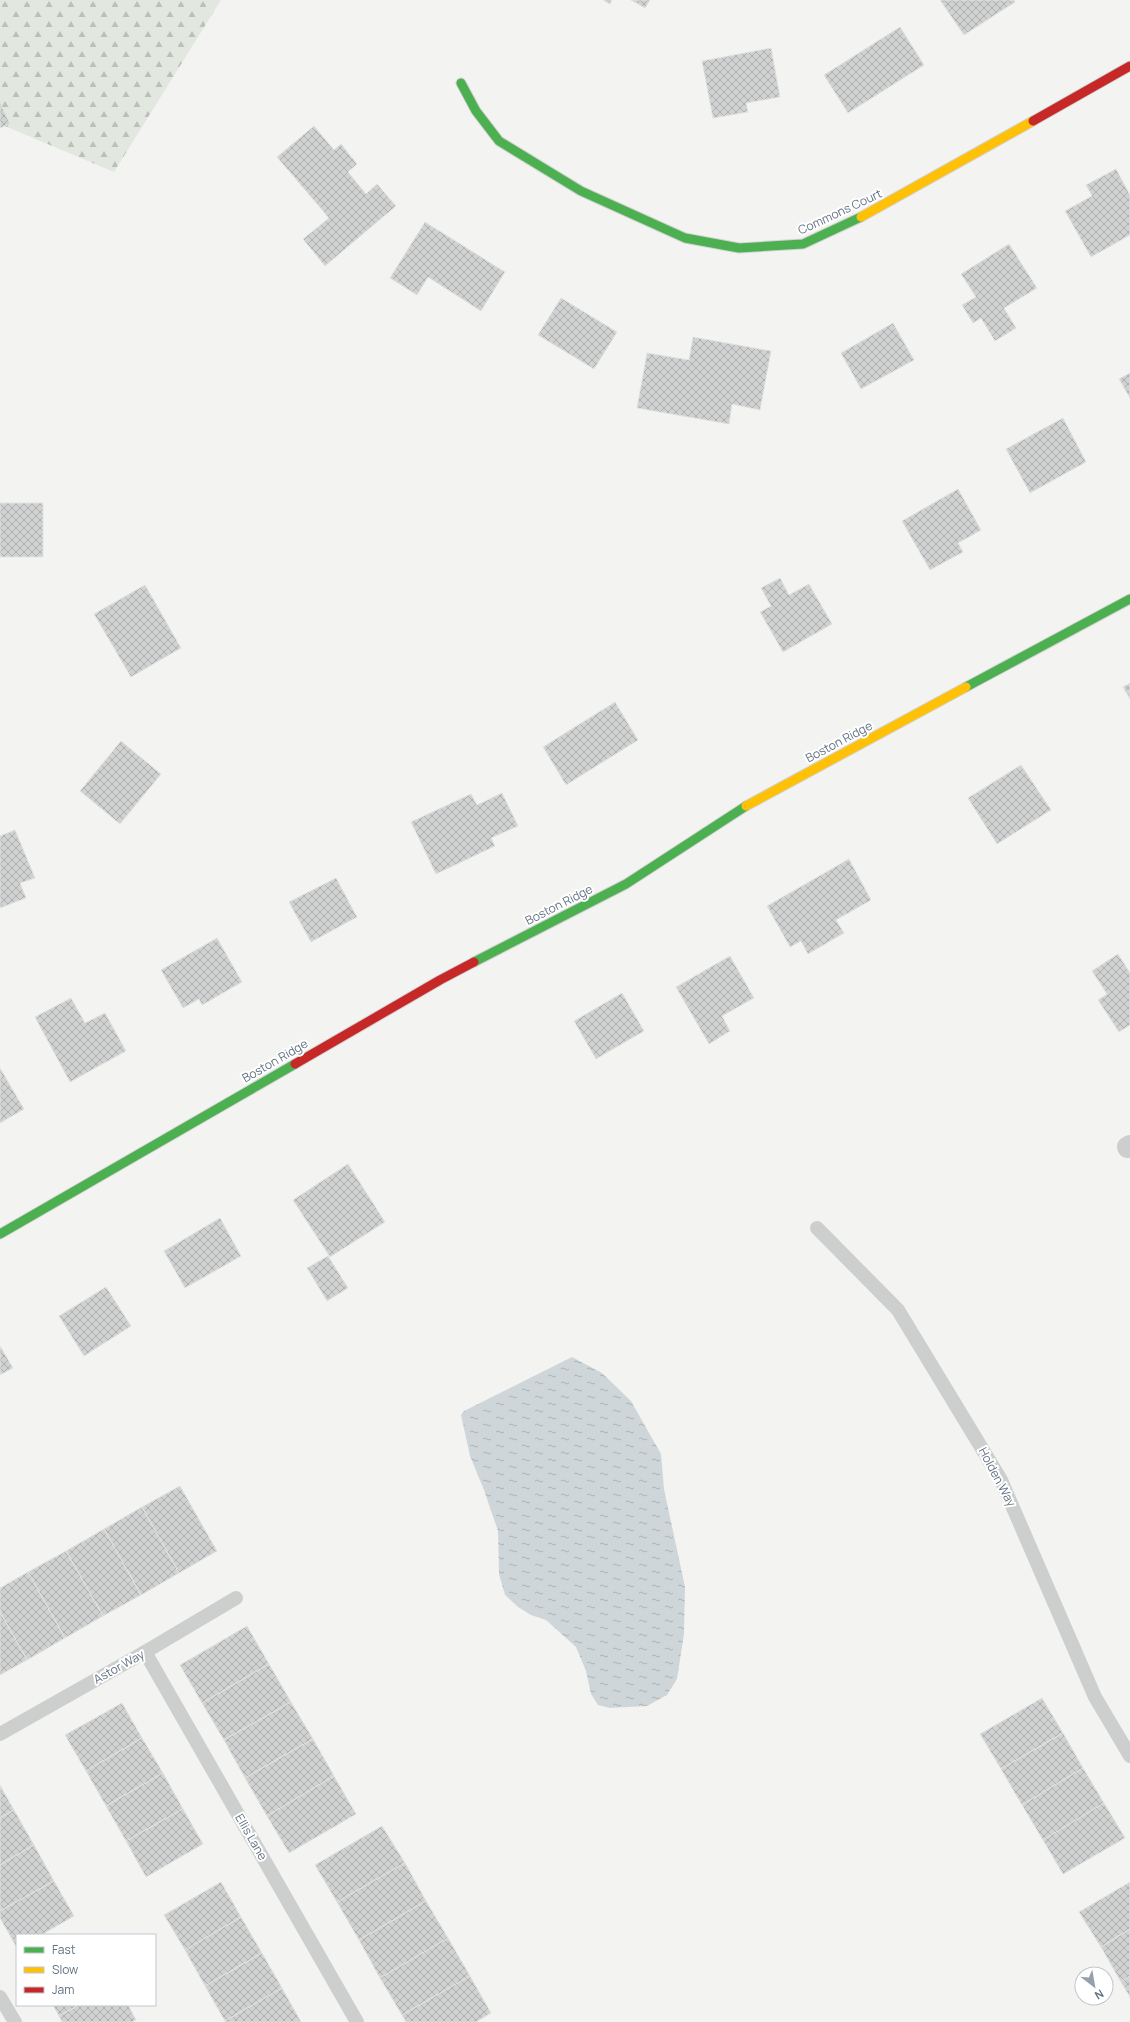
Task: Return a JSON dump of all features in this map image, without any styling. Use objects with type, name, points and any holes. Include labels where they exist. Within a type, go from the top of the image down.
[{"type":"street","name":"Commons Court","points":[[462,83],[476,111],[499,141],[581,191],[685,238],[739,248],[803,244],[862,217],[1130,66]]},
{"type":"street","name":"Boston Ridge","points":[[0,1234],[440,980],[626,884],[749,804],[1130,599]]},
{"type":"lane","name":"Holden Way","points":[[817,1228],[898,1310],[1001,1480],[1095,1697],[1130,1756]]},
{"type":"lane","name":"Astor Way","points":[[0,1734],[145,1652],[236,1598]]},
{"type":"lane","name":"Ellis Lane","points":[[145,1652],[357,2022]]},
{"type":"lane","points":[[0,1997],[15,2022]]},
{"type":"green space","points":[[0,0],[221,0],[114,172],[0,124]]},
{"type":"water","points":[[572,1357],[602,1373],[631,1401],[661,1454],[664,1489],[685,1587],[684,1634],[677,1679],[667,1695],[647,1706],[610,1708],[598,1705],[591,1694],[586,1671],[576,1647],[546,1620],[531,1615],[518,1607],[505,1595],[499,1574],[498,1531],[484,1490],[470,1456],[461,1415],[464,1411]]},
{"type":"building","points":[[603,0],[612,0],[610,4]]},
{"type":"building","points":[[631,0],[650,0],[645,8]]},
{"type":"building","points":[[940,0],[1014,0],[1015,2],[964,35]]},
{"type":"building","points":[[900,27],[924,65],[848,113],[824,75]]},
{"type":"building","points":[[771,48],[780,97],[746,103],[748,112],[713,118],[702,61]]},
{"type":"building","points":[[0,102],[10,124],[0,128]]},
{"type":"building","points":[[314,126],[334,150],[341,144],[357,164],[348,172],[366,194],[377,184],[396,206],[325,266],[303,239],[329,218],[277,157]]},
{"type":"building","points":[[1116,169],[1130,195],[1130,235],[1091,257],[1065,211],[1092,196],[1086,185]]},
{"type":"building","points":[[425,222],[505,272],[481,311],[428,277],[417,295],[390,278]]},
{"type":"building","points":[[1009,244],[1037,288],[1004,308],[1016,328],[995,341],[981,318],[973,323],[962,305],[976,297],[961,274]]},
{"type":"building","points":[[561,298],[617,332],[594,369],[538,335]]},
{"type":"building","points":[[893,323],[914,360],[861,389],[841,353]]},
{"type":"building","points":[[693,337],[771,351],[760,410],[732,404],[729,424],[637,408],[647,353],[689,360]]},
{"type":"building","points":[[1130,373],[1130,398],[1119,379]]},
{"type":"building","points":[[1063,418],[1086,462],[1030,493],[1006,449]]},
{"type":"building","points":[[958,489],[981,530],[958,543],[963,552],[930,570],[902,521]]},
{"type":"building","points":[[0,503],[43,503],[43,557],[0,557]]},
{"type":"building","points":[[780,578],[789,595],[809,584],[832,624],[783,652],[760,612],[771,606],[761,588]]},
{"type":"building","points":[[145,585],[181,648],[131,677],[94,614]]},
{"type":"building","points":[[1130,683],[1130,699],[1123,687]]},
{"type":"building","points":[[615,702],[638,740],[566,785],[543,747]]},
{"type":"building","points":[[121,741],[161,774],[120,824],[80,791]]},
{"type":"building","points":[[1021,765],[1051,810],[997,844],[968,798]]},
{"type":"building","points":[[502,793],[518,826],[491,838],[495,846],[436,874],[411,822],[471,794],[477,805]]},
{"type":"building","points":[[15,830],[35,878],[20,883],[26,898],[0,908],[0,836]]},
{"type":"building","points":[[849,859],[871,900],[836,920],[844,933],[808,954],[801,941],[790,947],[767,906]]},
{"type":"building","points":[[336,878],[357,917],[311,942],[289,902]]},
{"type":"building","points":[[217,938],[242,982],[202,1005],[199,999],[183,1008],[161,970]]},
{"type":"building","points":[[1118,954],[1130,973],[1130,1025],[1119,1032],[1098,1000],[1107,994],[1092,971]]},
{"type":"building","points":[[730,956],[754,998],[722,1016],[730,1031],[709,1044],[676,987]]},
{"type":"building","points":[[622,993],[644,1031],[596,1059],[574,1021]]},
{"type":"building","points":[[71,998],[85,1023],[105,1013],[126,1051],[70,1082],[35,1017]]},
{"type":"building","points":[[0,1068],[24,1109],[0,1123]]},
{"type":"building","points":[[348,1164],[385,1222],[330,1257],[293,1200]]},
{"type":"building","points":[[220,1218],[241,1256],[185,1288],[164,1251]]},
{"type":"building","points":[[328,1256],[348,1288],[327,1301],[307,1268]]},
{"type":"building","points":[[106,1287],[131,1326],[84,1356],[59,1316]]},
{"type":"building","points":[[0,1346],[13,1368],[0,1375]]},
{"type":"building","points":[[180,1486],[217,1551],[179,1573],[142,1507]]},
{"type":"building","points":[[142,1507],[179,1573],[141,1595],[104,1529]]},
{"type":"building","points":[[104,1529],[141,1595],[103,1616],[66,1551]]},
{"type":"building","points":[[66,1551],[103,1616],[65,1638],[28,1572]]},
{"type":"building","points":[[28,1572],[65,1638],[27,1660],[0,1612],[0,1588]]},
{"type":"building","points":[[0,1612],[27,1660],[0,1675]]},
{"type":"building","points":[[247,1626],[269,1664],[202,1703],[180,1665]]},
{"type":"building","points":[[269,1664],[291,1702],[224,1740],[202,1703]]},
{"type":"building","points":[[1042,1698],[1063,1733],[1001,1769],[980,1734]]},
{"type":"building","points":[[291,1702],[313,1739],[245,1778],[224,1740]]},
{"type":"building","points":[[122,1703],[142,1738],[86,1771],[65,1735]]},
{"type":"building","points":[[1063,1733],[1083,1768],[1022,1805],[1001,1769]]},
{"type":"building","points":[[142,1738],[163,1773],[106,1806],[86,1771]]},
{"type":"building","points":[[313,1739],[334,1776],[267,1816],[245,1778]]},
{"type":"building","points":[[1083,1768],[1104,1803],[1043,1840],[1022,1805]]},
{"type":"building","points":[[163,1773],[183,1809],[126,1841],[106,1806]]},
{"type":"building","points":[[334,1776],[356,1814],[289,1853],[267,1816]]},
{"type":"building","points":[[0,1785],[14,1810],[0,1818]]},
{"type":"building","points":[[1104,1803],[1125,1838],[1063,1874],[1043,1840]]},
{"type":"building","points":[[183,1809],[203,1844],[146,1877],[126,1841]]},
{"type":"building","points":[[14,1810],[34,1845],[0,1865],[0,1818]]},
{"type":"building","points":[[382,1826],[405,1863],[337,1902],[315,1865]]},
{"type":"building","points":[[34,1845],[54,1881],[0,1911],[0,1865]]},
{"type":"building","points":[[405,1863],[426,1901],[359,1940],[337,1902]]},
{"type":"building","points":[[54,1881],[74,1916],[43,1934],[16,1934],[16,1946],[0,1918],[0,1911]]},
{"type":"building","points":[[221,1882],[241,1917],[185,1950],[164,1915]]},
{"type":"building","points":[[1130,1882],[1130,1929],[1101,1947],[1079,1912]]},
{"type":"building","points":[[426,1901],[448,1938],[380,1978],[359,1940]]},
{"type":"building","points":[[241,1917],[262,1953],[205,1986],[185,1950]]},
{"type":"building","points":[[1130,1929],[1130,1976],[1121,1982],[1114,1970],[1114,1966],[1112,1966],[1101,1947]]},
{"type":"building","points":[[448,1938],[470,1976],[402,2015],[380,1978]]},
{"type":"building","points":[[262,1953],[282,1988],[225,2021],[205,1986]]},
{"type":"building","points":[[470,1976],[491,2013],[476,2022],[406,2022],[402,2015]]},
{"type":"building","points":[[1130,1976],[1130,1997],[1121,1982]]},
{"type":"building","points":[[282,1988],[301,2022],[225,2021]]},
{"type":"building","points":[[54,2006],[77,2006],[59,2016]]},
{"type":"building","points":[[77,2006],[129,2006],[136,2020],[132,2022],[62,2022],[59,2016]]},
{"type":"traffic: fast","points":[[461,83],[476,111],[499,141],[581,191],[685,238],[739,248],[803,244],[861,217]]},
{"type":"traffic: fast","points":[[966,687],[1130,599]]},
{"type":"traffic: fast","points":[[474,962],[626,884],[746,806]]},
{"type":"traffic: fast","points":[[0,1234],[295,1064]]},
{"type":"traffic: slow","points":[[861,217],[1033,121]]},
{"type":"traffic: slow","points":[[746,806],[966,687]]},
{"type":"traffic: jam","points":[[1033,121],[1130,66]]},
{"type":"traffic: jam","points":[[295,1064],[474,962]]}]
